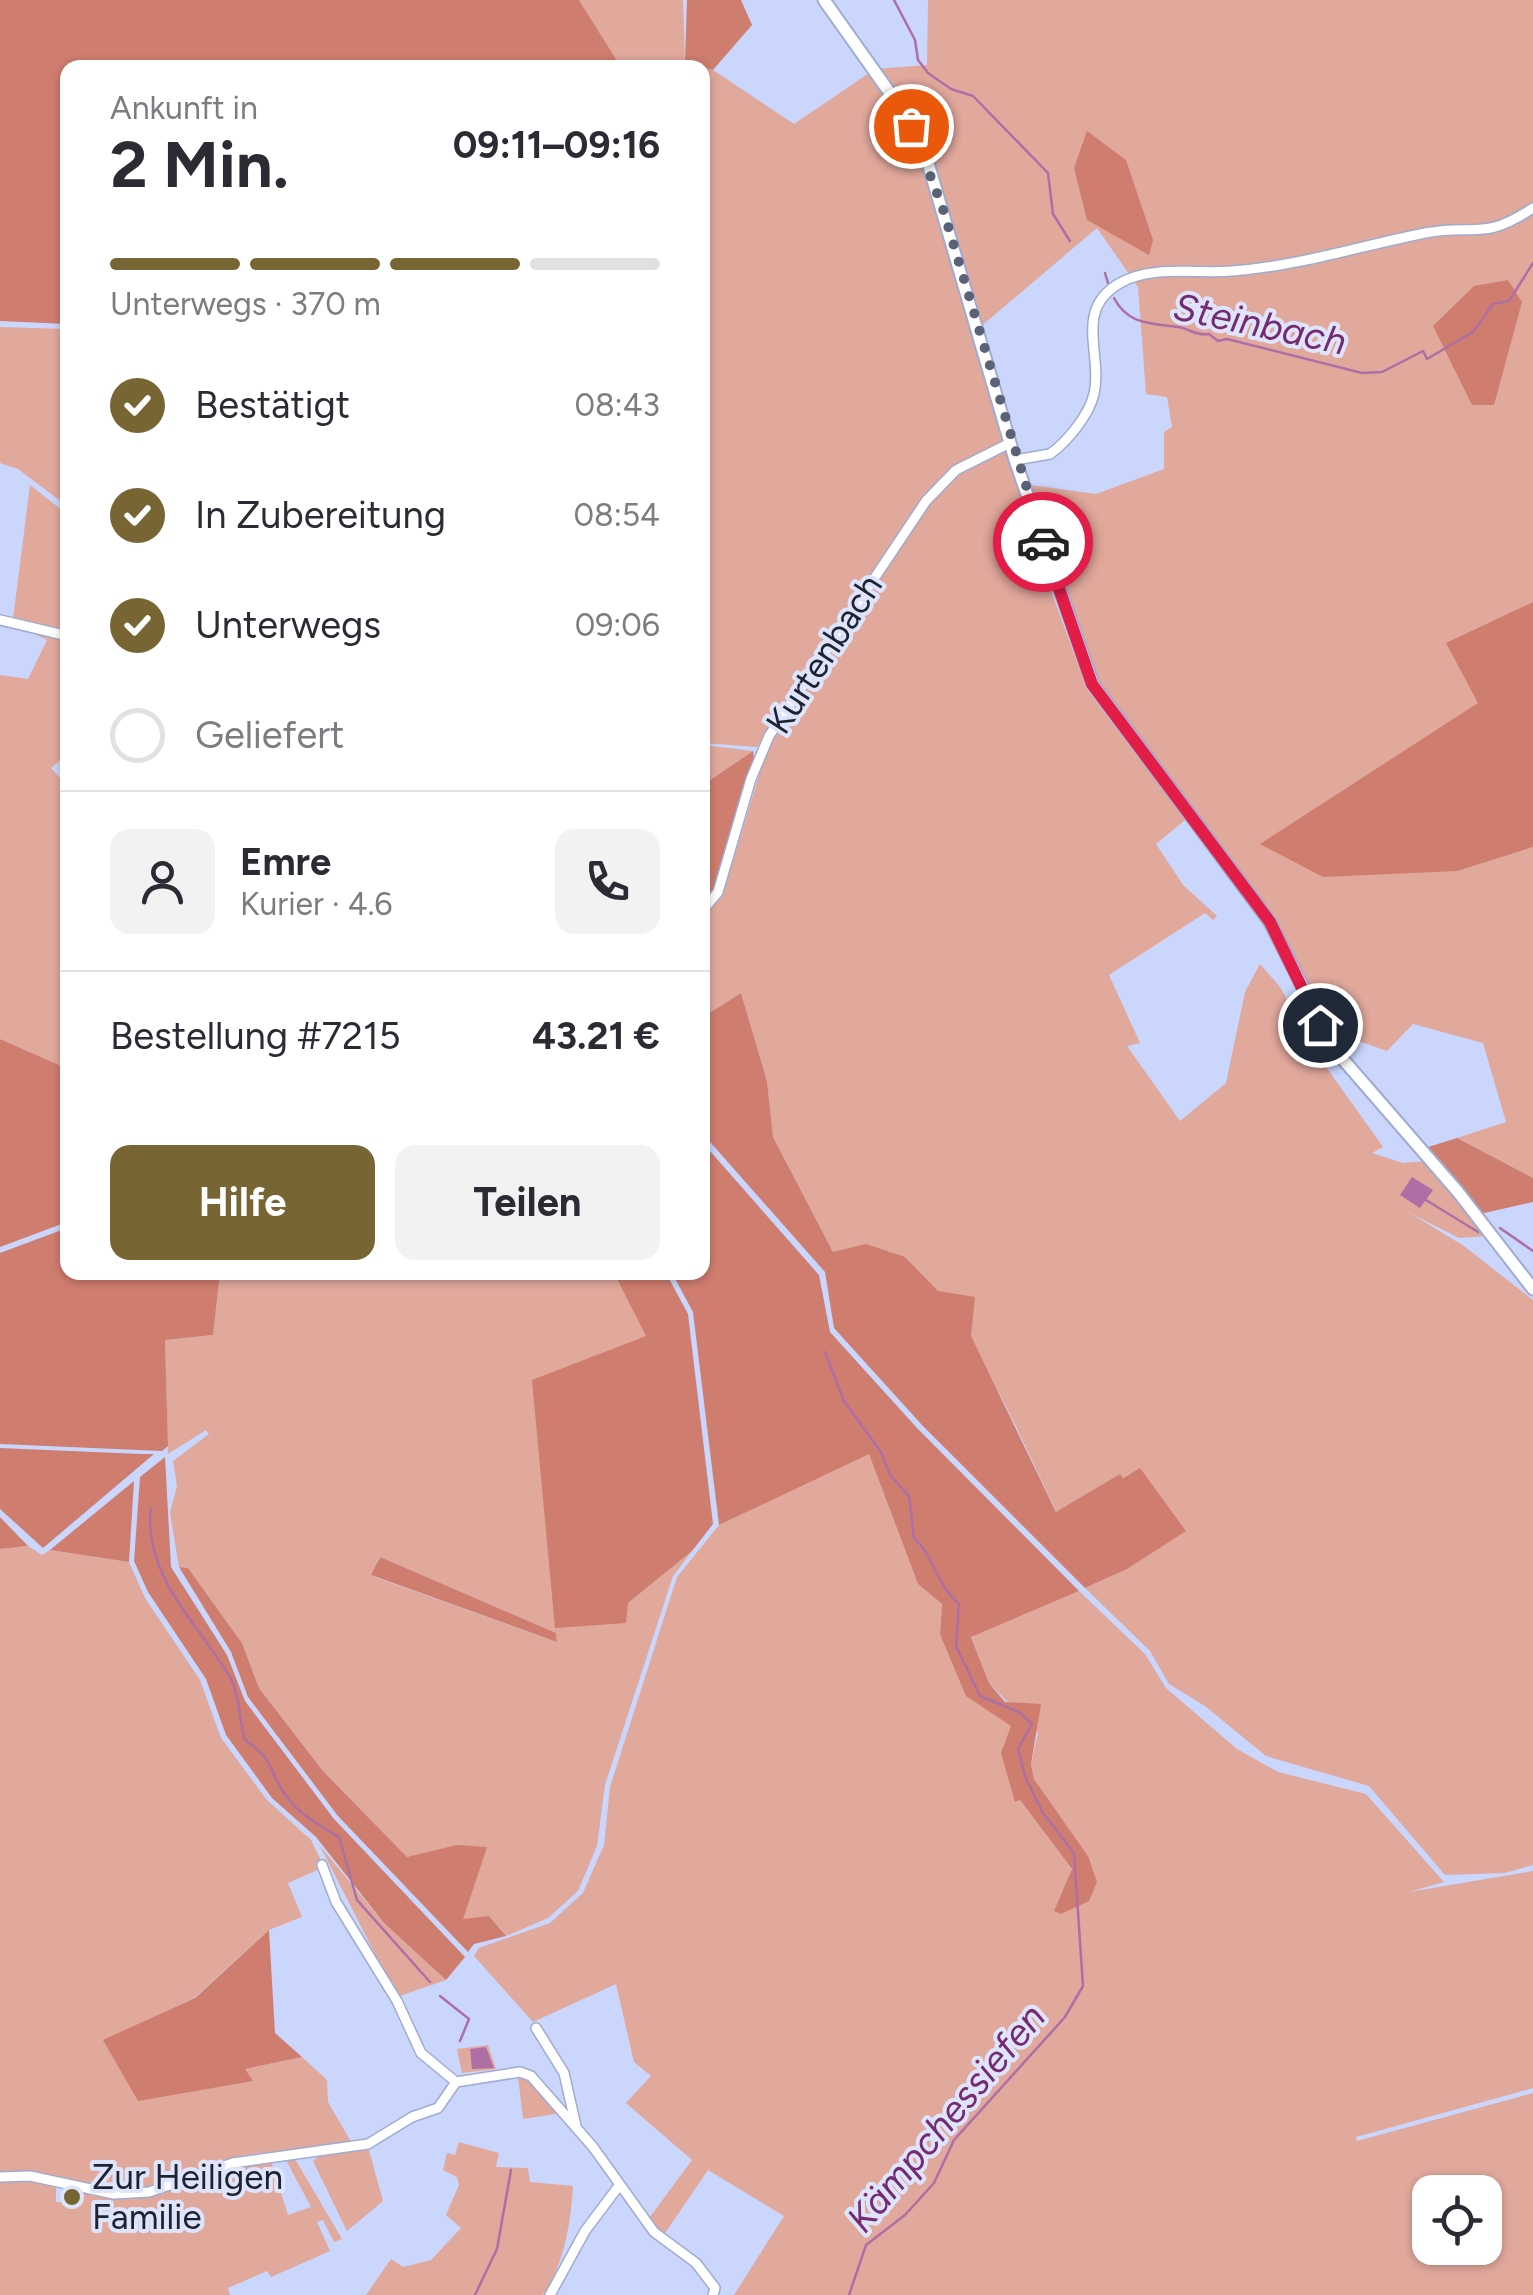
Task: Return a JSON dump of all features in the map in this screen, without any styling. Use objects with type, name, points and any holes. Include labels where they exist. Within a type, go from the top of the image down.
[{"type":"street","points":[[824,0],[897,104],[923,152],[1015,460],[1092,684],[1275,930],[1320,1025],[1342,1060],[1458,1192],[1533,1289]]},
{"type":"street","points":[[1015,460],[1050,454],[1085,414],[1095,384],[1090,334],[1093,318],[1106,295],[1124,281],[1154,274],[1272,268],[1438,232],[1482,233],[1533,208]]},
{"type":"street","name":"Kurtenbach","points":[[710,902],[718,892],[751,779],[769,736],[926,501],[956,470],[1010,442]]},
{"type":"street","points":[[0,620],[60,634]]},
{"type":"street","points":[[322,1865],[336,1902],[396,2001],[421,2053],[456,2082]]},
{"type":"street","points":[[536,2028],[564,2073],[576,2127]]},
{"type":"street","points":[[0,2176],[30,2176],[114,2194],[148,2192],[233,2163],[368,2144],[412,2117],[438,2108],[456,2082],[520,2072],[531,2076],[576,2127],[654,2232],[696,2263],[715,2288],[713,2295]]},
{"type":"street","points":[[550,2295],[585,2231],[618,2187]]},
{"type":"shaded area","points":[[0,0],[579,0],[617,60],[60,60],[60,324],[0,321]]},
{"type":"shaded area","points":[[579,0],[683,0],[685,60],[617,60]]},
{"type":"shaded area","points":[[687,0],[741,0],[752,25],[713,70],[710,60],[685,60]]},
{"type":"shaded area","points":[[928,0],[1533,0],[1533,602],[1504,616],[1520,851],[1533,847],[1533,1178],[1457,1138],[1506,1122],[1483,1043],[1413,1024],[1387,1051],[1353,1039],[1336,1023],[1321,1026],[1282,937],[1102,694],[1047,556],[1047,580],[1087,689],[1185,820],[1156,844],[1183,885],[1217,916],[1213,920],[1205,913],[1109,975],[1140,1043],[1127,1046],[1180,1121],[1226,1083],[1245,992],[1260,964],[1280,987],[1319,1057],[1383,1147],[1372,1153],[1403,1163],[1427,1161],[1486,1236],[1459,1238],[1408,1212],[1464,1246],[1533,1300],[1533,1865],[1505,1873],[1445,1875],[1369,1786],[1266,1756],[1205,1706],[1169,1684],[1150,1651],[1085,1588],[1127,1569],[1185,1530],[1139,1469],[1122,1478],[1119,1475],[1057,1513],[991,1378],[930,1285],[905,1257],[833,1252],[773,1137],[767,1081],[741,993],[710,1013],[710,908],[728,878],[771,736],[816,665],[757,747],[710,744],[710,69],[794,124],[875,69],[927,65]],"holes":[[[1097,228],[1138,287],[1146,394],[1167,397],[1172,427],[1164,432],[1164,469],[1096,494],[1024,484],[947,250],[950,230],[979,328]]]},
{"type":"shaded area","points":[[1087,131],[1126,160],[1153,240],[1149,255],[1087,220],[1074,168]]},
{"type":"shaded area","points":[[1508,280],[1522,302],[1494,405],[1472,405],[1433,326],[1474,286]]},
{"type":"shaded area","points":[[0,327],[60,329],[60,501],[18,469],[0,463]]},
{"type":"shaded area","points":[[30,485],[60,509],[60,631],[13,619]]},
{"type":"shaded area","points":[[1533,602],[1533,847],[1457,871],[1323,877],[1260,844],[1478,703],[1446,643]]},
{"type":"shaded area","points":[[14,624],[60,637],[60,761],[51,768],[60,778],[60,1066],[0,1039],[0,675],[28,679],[47,640]]},
{"type":"shaded area","points":[[710,746],[753,751],[710,780]]},
{"type":"shaded area","points":[[753,751],[754,759],[710,894],[710,780]]},
{"type":"shaded area","points":[[741,993],[767,1081],[773,1137],[833,1252],[866,1244],[905,1257],[938,1291],[975,1297],[971,1336],[1056,1512],[1120,1474],[1123,1478],[1140,1468],[1186,1531],[1127,1569],[1085,1588],[922,1425],[834,1328],[825,1272],[710,1142],[710,1013]]},
{"type":"shaded area","points":[[0,1039],[60,1065],[60,1225],[0,1247]]},
{"type":"shaded area","points":[[1457,1138],[1533,1178],[1533,1202],[1480,1214],[1425,1148]]},
{"type":"shaded area","points":[[710,1151],[819,1275],[830,1332],[917,1428],[1079,1591],[971,1637],[989,1683],[1005,1702],[1041,1704],[1031,1764],[1034,1779],[1088,1856],[1097,1882],[1089,1901],[1061,1914],[1054,1911],[1072,1869],[1020,1800],[1015,1802],[1001,1753],[1011,1726],[966,1696],[940,1634],[942,1604],[918,1584],[869,1454],[719,1525],[693,1312],[676,1280],[710,1280]]},
{"type":"shaded area","points":[[1412,1177],[1433,1190],[1420,1208],[1400,1195]]},
{"type":"shaded area","points":[[60,1231],[60,1280],[219,1280],[213,1335],[165,1340],[168,1446],[162,1451],[0,1444],[0,1253]]},
{"type":"shaded area","points":[[219,1280],[618,1280],[647,1336],[628,1603],[692,1551],[673,1576],[605,1785],[597,1846],[578,1891],[548,1918],[506,1936],[489,1916],[463,1920],[420,1856],[407,1857],[323,1771],[259,1688],[242,1643],[188,1568],[179,1567],[170,1513],[177,1486],[173,1461],[209,1434],[206,1430],[168,1454],[165,1340],[213,1335]],"holes":[[[379,1557],[556,1633],[557,1642],[372,1576]]]},
{"type":"shaded area","points":[[618,1280],[670,1280],[688,1314],[713,1524],[692,1551],[628,1603],[626,1623],[555,1628],[532,1380],[646,1336]]},
{"type":"shaded area","points":[[0,1448],[154,1454],[43,1548],[0,1509]]},
{"type":"shaded area","points":[[869,1453],[918,1584],[942,1604],[940,1634],[1012,1726],[1015,1802],[1020,1800],[1072,1869],[1055,1910],[1088,1856],[1034,1779],[1031,1764],[1038,1733],[989,1683],[971,1636],[1079,1591],[1145,1654],[1166,1688],[1237,1749],[1278,1772],[1366,1794],[1444,1882],[1409,1892],[1533,1871],[1533,2088],[1356,2137],[1357,2141],[1533,2093],[1533,2295],[734,2295],[784,2216],[708,2170],[663,2236],[647,2221],[692,2160],[626,2103],[651,2076],[634,2062],[616,1984],[533,2022],[474,1956],[479,1948],[550,1923],[583,1893],[604,1845],[610,1787],[677,1577],[719,1525]]},
{"type":"shaded area","points":[[165,1457],[171,1567],[227,1655],[245,1701],[334,1819],[465,1957],[446,1980],[384,1923],[316,1837],[272,1798],[226,1735],[206,1679],[148,1592],[134,1561],[140,1477]]},
{"type":"shaded area","points":[[134,1481],[129,1562],[50,1550]]},
{"type":"shaded area","points":[[0,1517],[28,1546],[0,1549]]},
{"type":"shaded area","points":[[28,1546],[42,1555],[50,1550],[129,1562],[145,1598],[200,1680],[221,1738],[267,1800],[311,1840],[342,1903],[335,1906],[322,1868],[288,1883],[302,1917],[269,1930],[194,1998],[104,2041],[138,2100],[252,2081],[244,2069],[302,2057],[327,2080],[328,2102],[353,2145],[231,2158],[161,2184],[136,2189],[0,2171],[0,1549]]},
{"type":"shaded area","points":[[380,1557],[556,1633],[557,1642],[371,1575]]},
{"type":"shaded area","points":[[179,1567],[188,1568],[242,1643],[259,1688],[323,1771],[407,1857],[457,1845],[487,1847],[463,1919],[489,1916],[506,1936],[474,1944],[468,1952],[338,1816],[248,1697],[231,1652]]},
{"type":"shaded area","points":[[320,1846],[384,1923],[446,1980],[397,1997]]},
{"type":"shaded area","points":[[269,1930],[275,2033],[302,2057],[245,2069],[253,2081],[138,2101],[103,2040],[195,1998]]},
{"type":"shaded area","points":[[488,2045],[496,2069],[462,2073],[457,2049]]},
{"type":"shaded area","points":[[486,2047],[494,2068],[472,2069],[470,2049]]},
{"type":"shaded area","points":[[518,2076],[534,2082],[561,2113],[523,2119]]},
{"type":"shaded area","points":[[459,2142],[499,2153],[496,2167],[528,2168],[530,2182],[573,2186],[565,2243],[543,2295],[366,2295],[391,2259],[403,2267],[431,2260],[461,2228],[446,2215],[459,2185],[457,2177],[443,2170],[447,2153],[455,2155]]},
{"type":"shaded area","points":[[368,2147],[383,2201],[347,2231],[313,2161],[322,2154]]},
{"type":"shaded area","points":[[295,2159],[342,2239],[334,2242],[323,2220],[317,2222],[330,2251],[271,2277],[267,2271],[228,2288],[230,2295],[0,2295],[0,2178],[56,2185],[56,2202],[82,2203],[83,2192],[144,2196],[185,2188],[214,2171],[271,2161],[288,2215],[311,2207],[286,2160]]},
{"type":"waterway","name":"Steinbach","points":[[894,0],[915,40],[918,60],[928,73],[951,89],[973,96],[1048,173],[1053,214],[1070,241]]},
{"type":"waterway","name":"Steinbach","points":[[1114,298],[1126,313],[1141,321],[1362,373],[1382,372],[1423,351],[1427,359],[1473,332],[1493,304],[1509,301],[1533,263]]},
{"type":"waterway","name":"Steinbach","points":[[1105,273],[1108,283]]},
{"type":"waterway","points":[[1426,1200],[1478,1232]]},
{"type":"waterway","points":[[1500,1228],[1533,1251]]},
{"type":"waterway","name":"Kämpchessiefen","points":[[825,1352],[844,1401],[881,1452],[890,1475],[909,1496],[914,1538],[959,1604],[956,1646],[980,1696],[1019,1712],[1032,1724],[1018,1749],[1025,1776],[1043,1813],[1074,1853],[1083,1986],[1065,2017],[954,2140],[934,2183],[905,2215],[866,2245],[849,2295]]},
{"type":"waterway","points":[[151,1508],[151,1533],[164,1578],[231,1679],[245,1740],[268,1761],[292,1804],[339,1837],[357,1900],[430,1982]]},
{"type":"waterway","points":[[440,1996],[469,2019],[460,2041]]},
{"type":"waterway","points":[[475,2295],[497,2249],[511,2170]]},
{"type":"way so far","points":[[911,126],[942,206],[1001,414],[1043,542]]},
{"type":"place","name":"Zur Heiligen Familie","points":[[72,2197]]},
{"type":"route","points":[[1043,542],[1092,684],[1270,922],[1320,1025]]}]
